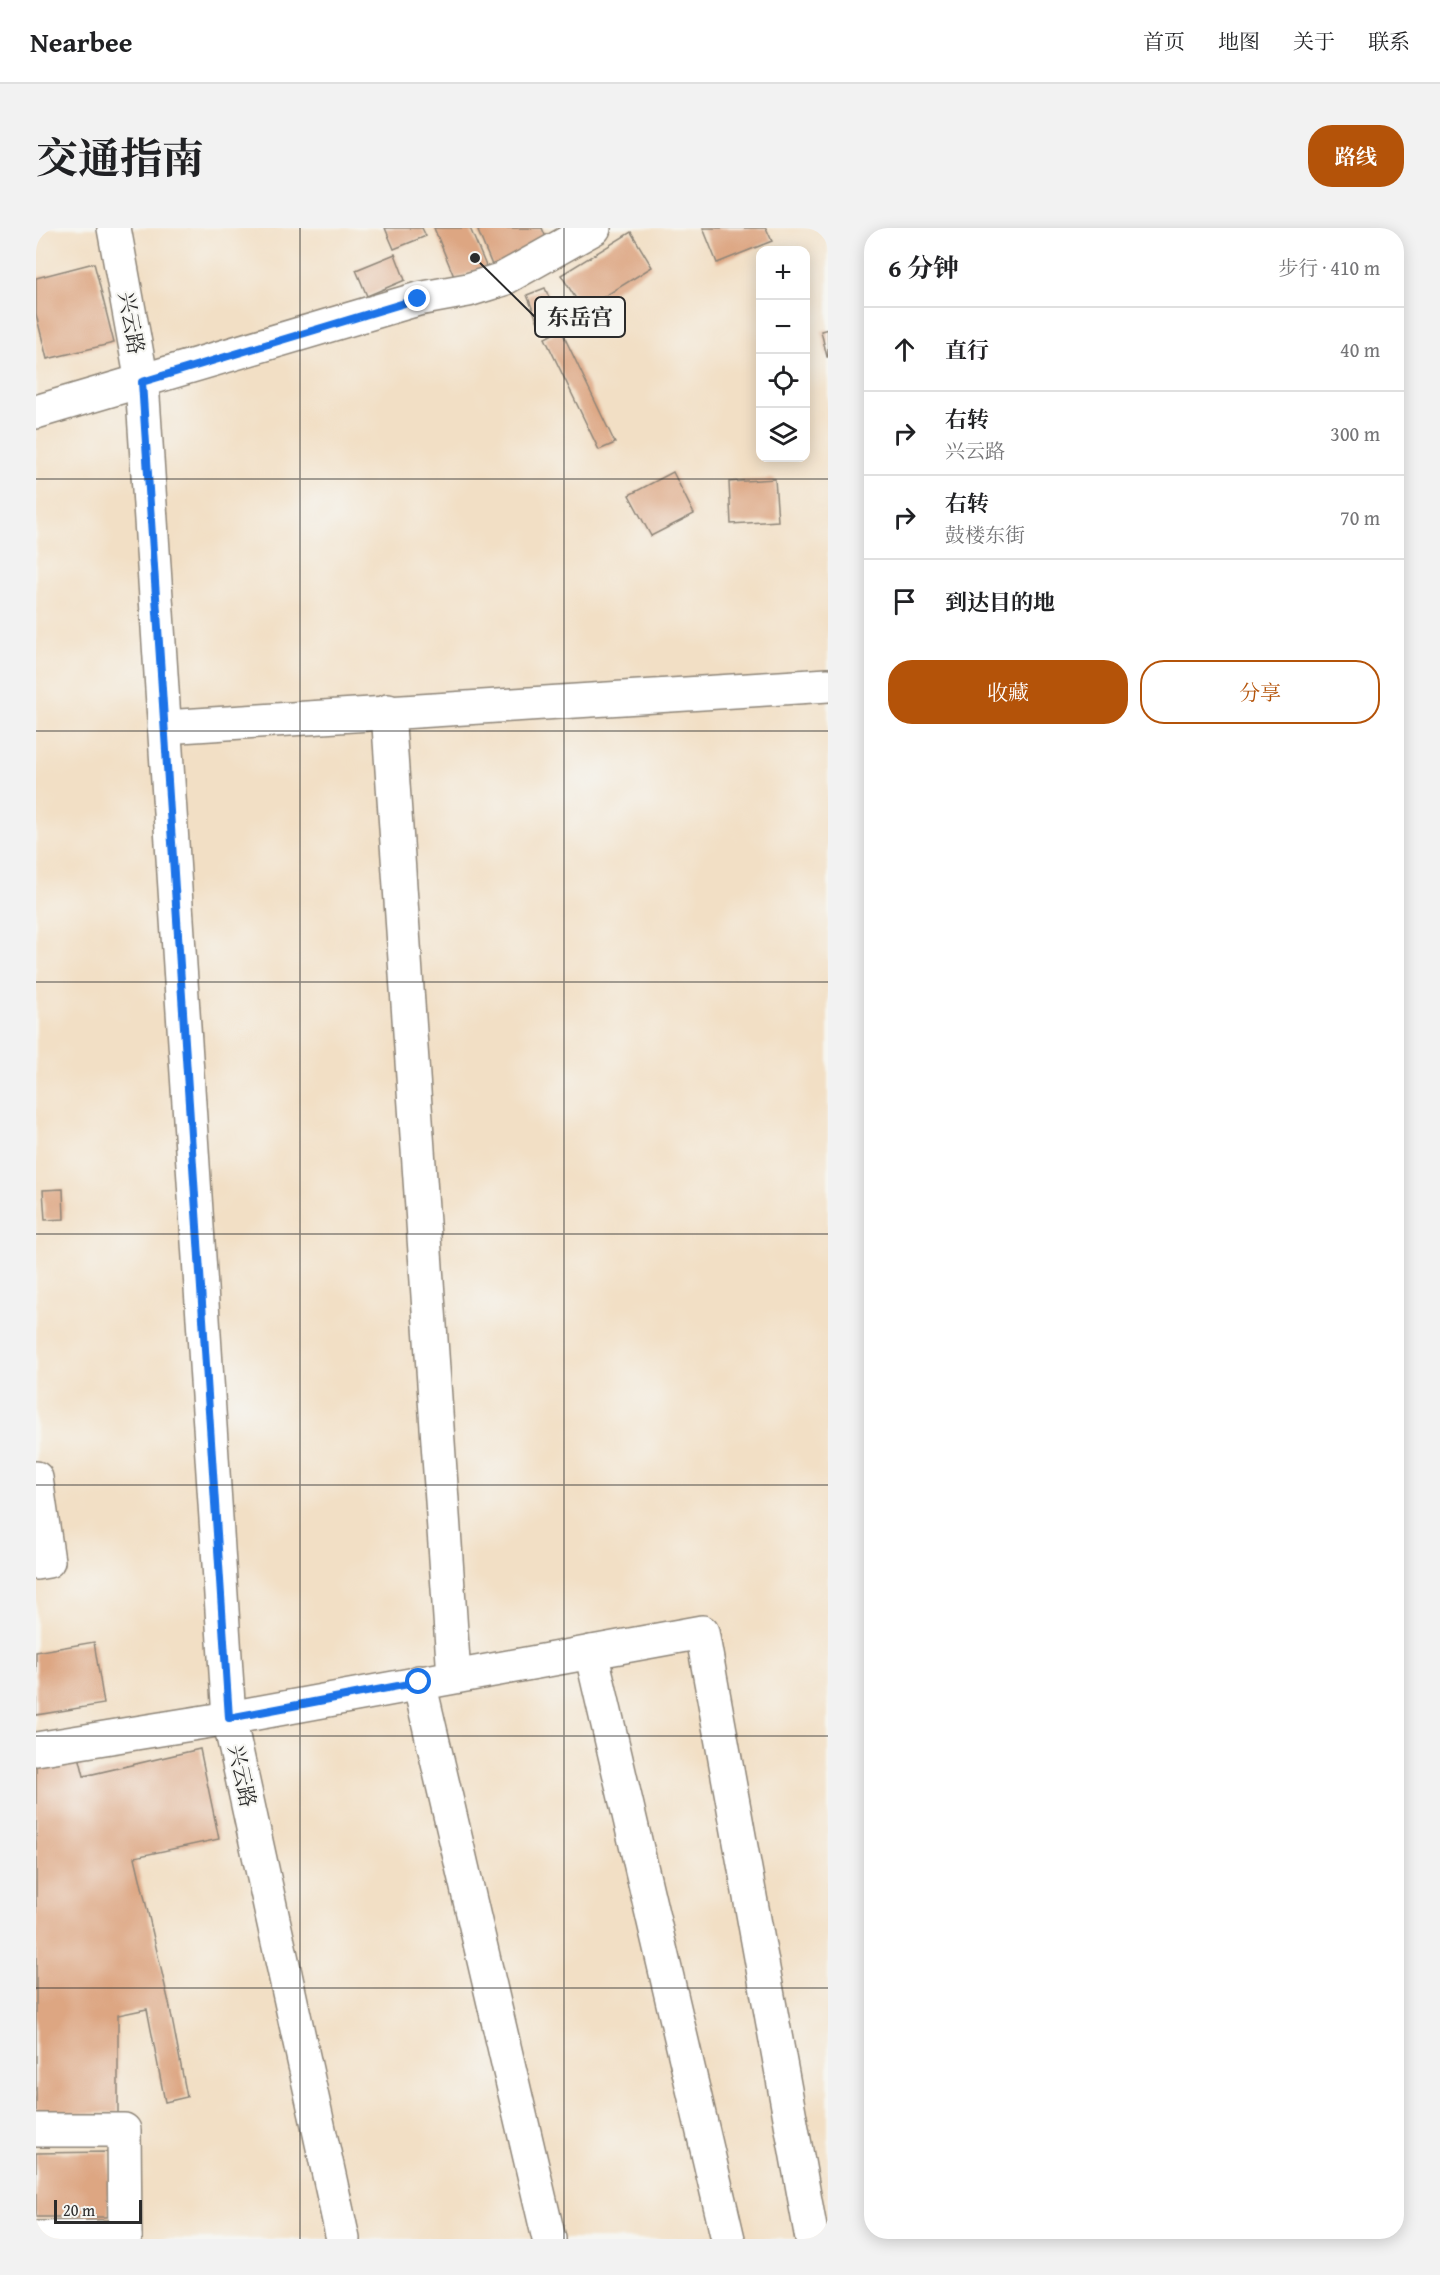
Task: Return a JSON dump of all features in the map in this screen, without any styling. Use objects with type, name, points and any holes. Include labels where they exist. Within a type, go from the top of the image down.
[{"type":"street","name":"兴云路","points":[[114,228],[142,382],[229,1718],[343,2239]]},
{"type":"street","points":[[36,412],[418,299],[468,290],[503,279],[594,228]]},
{"type":"street","points":[[164,727],[388,711],[828,685]]},
{"type":"street","points":[[388,711],[454,1676]]},
{"type":"street","points":[[36,1478],[48,1561],[36,1563]]},
{"type":"street","points":[[36,1749],[229,1718],[702,1632],[812,2239]]},
{"type":"street","points":[[591,1652],[728,2239]]},
{"type":"street","points":[[419,1682],[549,2239]]},
{"type":"street","points":[[36,2130],[124,2130],[125,2238],[36,2238]]},
{"type":"building","points":[[385,228],[422,228],[426,236],[394,249]]},
{"type":"building","points":[[434,228],[470,228],[486,266],[455,279]]},
{"type":"building","points":[[484,228],[542,228],[550,247],[494,270],[478,231]]},
{"type":"building","points":[[703,228],[766,228],[772,241],[717,263]]},
{"type":"building","points":[[631,232],[652,267],[583,310],[561,275]]},
{"type":"building","points":[[395,254],[405,280],[367,296],[356,270]]},
{"type":"building","points":[[94,263],[114,343],[47,359],[36,314],[36,278]]},
{"type":"building","points":[[545,288],[560,323],[541,330],[527,295]]},
{"type":"building","points":[[828,329],[828,357],[827,357],[821,331]]},
{"type":"building","points":[[561,330],[615,443],[599,450],[545,338]]},
{"type":"building","points":[[673,472],[694,514],[651,536],[629,495]]},
{"type":"building","points":[[775,479],[778,521],[731,524],[729,482]]},
{"type":"building","points":[[63,1189],[64,1219],[45,1220],[43,1190]]},
{"type":"building","points":[[94,1642],[104,1704],[36,1715],[36,1652]]},
{"type":"building","points":[[200,1749],[219,1839],[135,1857],[169,2003],[187,2097],[165,2102],[147,2009],[118,2015],[118,2113],[36,2114],[36,1765],[79,1756],[84,1776]]},
{"type":"building","points":[[109,2152],[109,2217],[36,2217],[36,2153]]},
{"type":"place","name":"东岳宫","points":[[475,258]]},
{"type":"route","points":[[418,299],[142,382],[229,1718],[419,1682]]}]
